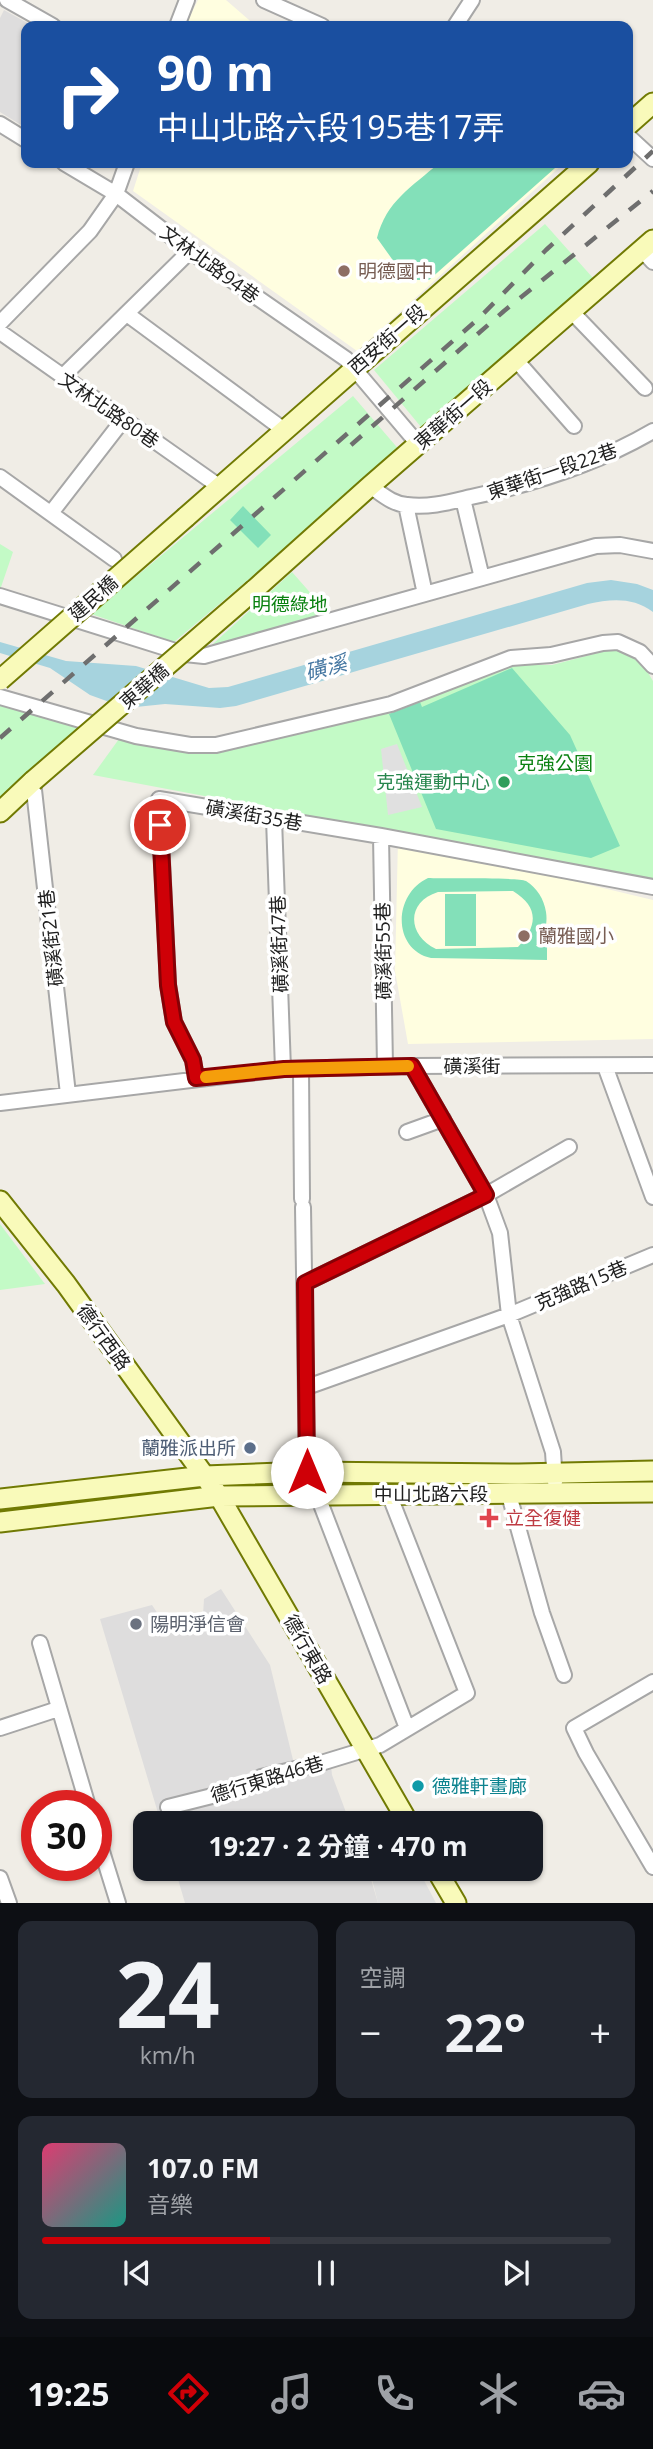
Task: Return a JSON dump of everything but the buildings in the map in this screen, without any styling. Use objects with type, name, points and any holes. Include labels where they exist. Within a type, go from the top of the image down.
[{"type":"street","points":[[179,21],[187,0]]},
{"type":"street","points":[[264,0],[311,21]]},
{"type":"street","points":[[458,21],[472,0]]},
{"type":"street","points":[[3,1],[43,21]]},
{"type":"street","points":[[633,121],[653,103]]},
{"type":"street","points":[[0,124],[21,137]]},
{"type":"street","points":[[633,141],[653,159]]},
{"type":"street","name":"文林北路94巷","points":[[72,168],[116,194],[190,251],[346,359],[418,444]]},
{"type":"street","points":[[0,323],[90,231],[116,194],[125,168]]},
{"type":"street","name":"西安街一段","points":[[186,517],[583,168]]},
{"type":"street","name":"東華街一段","points":[[254,590],[570,310],[649,250]]},
{"type":"street","points":[[62,377],[190,251]]},
{"type":"street","points":[[570,310],[645,388]]},
{"type":"street","points":[[127,314],[285,429]]},
{"type":"street","name":"文林北路80巷","points":[[0,332],[219,487]]},
{"type":"street","points":[[516,360],[574,426]]},
{"type":"street","points":[[51,513],[123,420]]},
{"type":"street","name":"東華街一段22巷","points":[[370,486],[391,501],[406,505],[435,506],[506,490],[575,467],[631,444],[653,431]]},
{"type":"street","points":[[0,477],[114,559]]},
{"type":"street","points":[[463,499],[482,578]]},
{"type":"street","points":[[406,505],[425,594]]},
{"type":"street","name":"建民橋","points":[[0,680],[186,517]]},
{"type":"street","points":[[0,596],[186,654],[204,656],[596,545],[620,545],[653,551]]},
{"type":"street","name":"東華橋","points":[[0,812],[254,590]]},
{"type":"street","points":[[0,698],[136,736],[190,745],[216,745],[391,704],[511,658],[551,655],[618,642],[640,652],[653,666]]},
{"type":"street","name":"磺溪街21巷","points":[[33,781],[68,1094]]},
{"type":"street","name":"磺溪街35巷","points":[[196,1078],[193,1060],[174,1022],[168,985],[159,799],[382,836],[653,887]]},
{"type":"street","name":"磺溪街47巷","points":[[274,819],[284,1069]]},
{"type":"street","name":"磺溪街55巷","points":[[382,836],[385,1066]]},
{"type":"street","name":"磺溪街","points":[[0,1103],[284,1069],[653,1065]]},
{"type":"street","points":[[412,1066],[486,1195],[500,1233],[509,1315],[553,1452],[555,1494]]},
{"type":"street","points":[[605,1066],[653,1197]]},
{"type":"street","points":[[301,1069],[307,1472]]},
{"type":"street","points":[[407,1132],[443,1119]]},
{"type":"street","points":[[305,1283],[486,1195],[569,1147]]},
{"type":"street","name":"德行西路","points":[[0,1201],[12,1212],[66,1284],[205,1476]]},
{"type":"street","name":"克強路15巷","points":[[307,1387],[509,1315],[653,1255]]},
{"type":"street","name":"中山北路六段","points":[[0,1499],[205,1476],[307,1472],[554,1474],[653,1471]]},
{"type":"street","name":"德行東路","points":[[205,1476],[403,1811]]},
{"type":"street","name":"中山北路六段","points":[[0,1522],[219,1496],[653,1492]]},
{"type":"street","points":[[317,1494],[407,1728]]},
{"type":"street","name":"德行東路46巷","points":[[168,1807],[244,1788],[261,1777],[380,1745],[467,1693],[389,1494]]},
{"type":"street","points":[[509,1495],[542,1613],[564,1675]]},
{"type":"street","points":[[40,1643],[83,1790]]},
{"type":"street","points":[[653,1682],[574,1728],[653,1867]]},
{"type":"street","points":[[0,1728],[58,1709]]},
{"type":"street","points":[[0,1878],[9,1903]]},
{"type":"street","points":[[111,1881],[118,1903]]},
{"type":"street","points":[[443,1881],[456,1903]]},
{"type":"shaded area","points":[[198,0],[226,0],[250,21],[188,21]]},
{"type":"shaded area","points":[[4,10],[24,21],[21,21],[21,125],[0,112],[0,18]]},
{"type":"shaded area","name":"明德國中","points":[[140,168],[558,168],[357,351],[133,191]]},
{"type":"shaded area","points":[[397,744],[422,807],[388,815],[381,749]]},
{"type":"shaded area","name":"蘭雅國小","points":[[398,839],[653,900],[653,1039],[408,1044],[395,971]]},
{"type":"shaded area","points":[[221,1589],[270,1665],[294,1764],[330,1755],[332,1775],[346,1811],[157,1811],[100,1619],[152,1605],[162,1620],[203,1615],[204,1599]]},
{"type":"shaded area","points":[[179,1881],[372,1881],[378,1903],[185,1903]]},
{"type":"shaded area","points":[[372,1881],[424,1881],[436,1903],[378,1903]]},
{"type":"green space","points":[[433,168],[555,168],[429,280],[413,280],[402,273],[377,238],[393,204]]},
{"type":"green space","points":[[545,224],[593,278],[421,427],[374,370]]},
{"type":"green space","points":[[353,396],[401,452],[174,642],[91,614]]},
{"type":"green space","points":[[243,506],[271,535],[258,548],[230,520]]},
{"type":"green space","points":[[0,544],[13,552],[0,590]]},
{"type":"green space","name":"明德綠地","points":[[292,572],[329,614],[203,653]]},
{"type":"green space","name":"克強公園","points":[[613,649],[638,659],[653,681],[653,881],[93,775],[119,739],[208,753],[398,710],[510,665],[552,665]]},
{"type":"green space","name":"克強運動中心","points":[[512,668],[570,735],[620,846],[591,858],[436,829],[389,714],[420,702],[422,707]]},
{"type":"green space","points":[[0,704],[79,727],[0,803]]},
{"type":"green space","points":[[428,878],[526,881],[537,890],[545,907],[546,926],[536,946],[547,947],[547,960],[431,958],[418,953],[409,945],[402,921],[403,909],[416,886]],"holes":[[[513,891],[522,897],[533,917],[529,932],[518,947],[436,949],[426,943],[415,927],[414,919],[420,903],[438,892]]]},
{"type":"green space","points":[[445,894],[476,894],[476,946],[445,946]]},
{"type":"green space","points":[[0,1224],[45,1284],[0,1290]]},
{"type":"water","name":"磺溪","points":[[611,580],[637,584],[653,590],[653,612],[622,600],[588,604],[236,706],[220,708],[165,704],[126,708],[90,695],[50,668],[0,653],[0,642],[66,661],[136,666],[209,688],[228,687],[587,583]]},
{"type":"railway","points":[[0,738],[478,319],[546,250],[653,151]]},
{"type":"railway","points":[[351,445],[504,311],[653,191]]},
{"type":"slow traffic","points":[[206,1077],[284,1069],[408,1066]]},
{"type":"place","name":"明德國中","points":[[344,271]]},
{"type":"place","name":"克強運動中心","points":[[504,782]]},
{"type":"place","name":"蘭雅國小","points":[[524,936]]},
{"type":"place","name":"蘭雅派出所","points":[[250,1448]]},
{"type":"place","name":"立全復健","points":[[489,1518]]},
{"type":"place","name":"陽明淨信會","points":[[136,1624]]},
{"type":"place","name":"德雅軒畫廊","points":[[418,1786]]},
{"type":"route","points":[[160,825],[168,985],[174,1022],[193,1060],[196,1078],[284,1069],[412,1066],[486,1195],[305,1283],[307,1472]]}]
